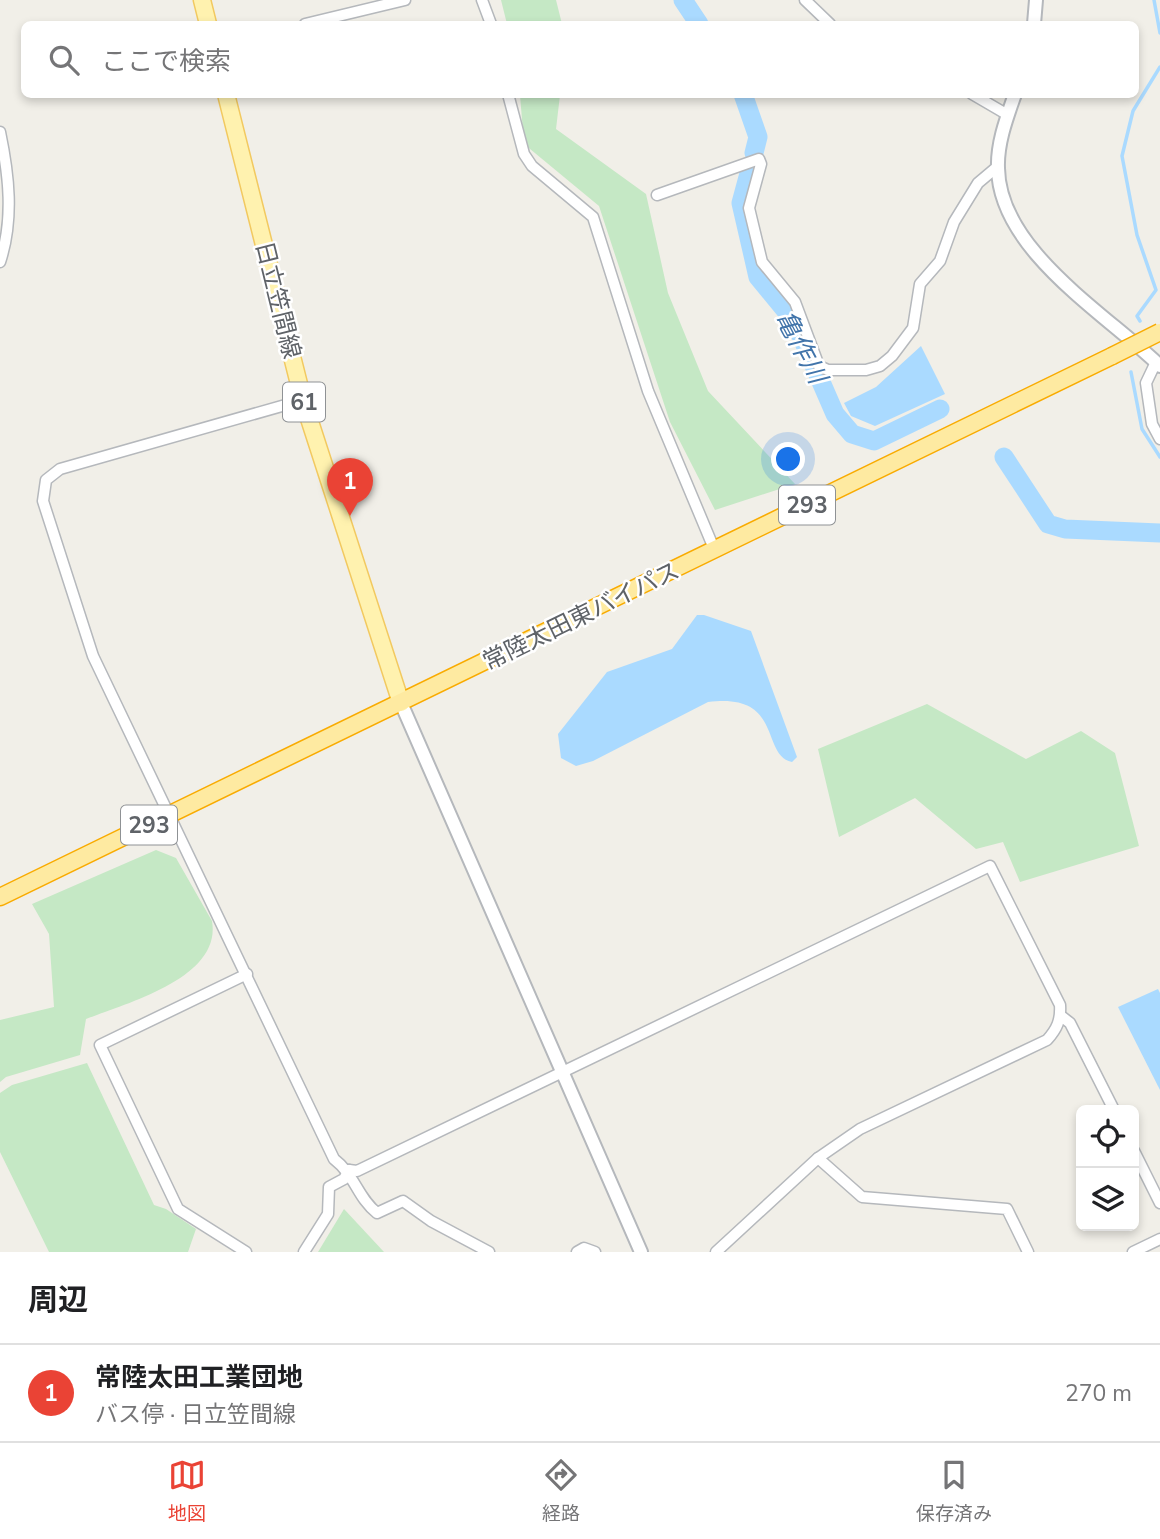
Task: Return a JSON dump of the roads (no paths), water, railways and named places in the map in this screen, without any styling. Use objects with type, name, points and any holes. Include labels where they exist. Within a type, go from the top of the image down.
[{"type":"highway","name":"常陸太田東バイパス","points":[[0,897],[1160,332]]},
{"type":"main road","points":[[202,0],[207,21]]},
{"type":"main road","name":"日立笠間線","points":[[227,98],[303,400],[401,703]]},
{"type":"street","points":[[318,21],[405,0]]},
{"type":"street","points":[[482,0],[490,21]]},
{"type":"street","points":[[805,0],[827,21]]},
{"type":"street","points":[[1034,21],[1036,0]]},
{"type":"street","points":[[509,98],[524,154],[531,166],[593,217],[636,360],[678,469],[715,551]]},
{"type":"street","points":[[979,98],[1008,115]]},
{"type":"street","points":[[1014,98],[997,167],[1005,208],[1026,245],[1158,364],[1146,383],[1152,424],[1160,439]]},
{"type":"street","points":[[0,132],[10,200],[8,237],[0,262]]},
{"type":"street","points":[[657,195],[758,159],[761,163],[749,208],[762,262],[795,302],[819,366],[828,370],[866,370],[886,362],[908,334],[916,321],[920,284],[940,261],[964,203],[978,183],[997,167]]},
{"type":"street","points":[[303,400],[60,470],[46,480],[42,490],[43,501],[89,644],[334,1159],[349,1170],[366,1203],[377,1213],[403,1201],[431,1221],[489,1252]]},
{"type":"street","points":[[401,703],[641,1252]]},
{"type":"street","points":[[349,1170],[356,1171],[989,866],[1060,1005],[1061,1016],[1056,1029],[1047,1040],[860,1129],[818,1158],[716,1252]]},
{"type":"street","points":[[246,1252],[178,1209],[100,1045],[247,974]]},
{"type":"street","points":[[1061,1016],[1070,1023],[1111,1105]]},
{"type":"street","points":[[818,1158],[862,1197],[1006,1209],[1027,1252]]},
{"type":"street","points":[[1139,1161],[1160,1203]]},
{"type":"street","points":[[304,1252],[328,1214],[329,1187],[344,1179],[349,1170]]},
{"type":"street","points":[[1133,1252],[1160,1240]]},
{"type":"street","points":[[576,1252],[584,1248],[595,1252]]},
{"type":"water","points":[[921,346],[945,394],[875,426],[851,416],[844,403],[876,387]]},
{"type":"water","points":[[697,615],[751,631],[797,757],[792,762],[782,757],[760,715],[749,706],[732,701],[708,702],[593,761],[576,766],[561,758],[558,734],[607,672],[672,649]]},
{"type":"water","points":[[1158,989],[1160,993],[1160,1090],[1118,1007]]},
{"type":"waterway","name":"亀作川","points":[[683,0],[697,21]]},
{"type":"waterway","points":[[1154,0],[1160,33]]},
{"type":"waterway","points":[[1140,321],[1137,316],[1156,290],[1137,235],[1122,156],[1133,111],[1160,67]]},
{"type":"waterway","name":"亀作川","points":[[744,98],[758,137],[754,153]]},
{"type":"waterway","name":"亀作川","points":[[751,166],[741,203],[758,277],[795,322],[835,414],[852,434],[874,441],[940,409]]},
{"type":"waterway","points":[[1131,372],[1142,429],[1160,457]]},
{"type":"waterway","name":"亀作川","points":[[1004,457],[1048,524],[1065,529],[1160,533]]},
{"type":"place","name":"常陸太田工業団地","points":[[350,516]]}]
